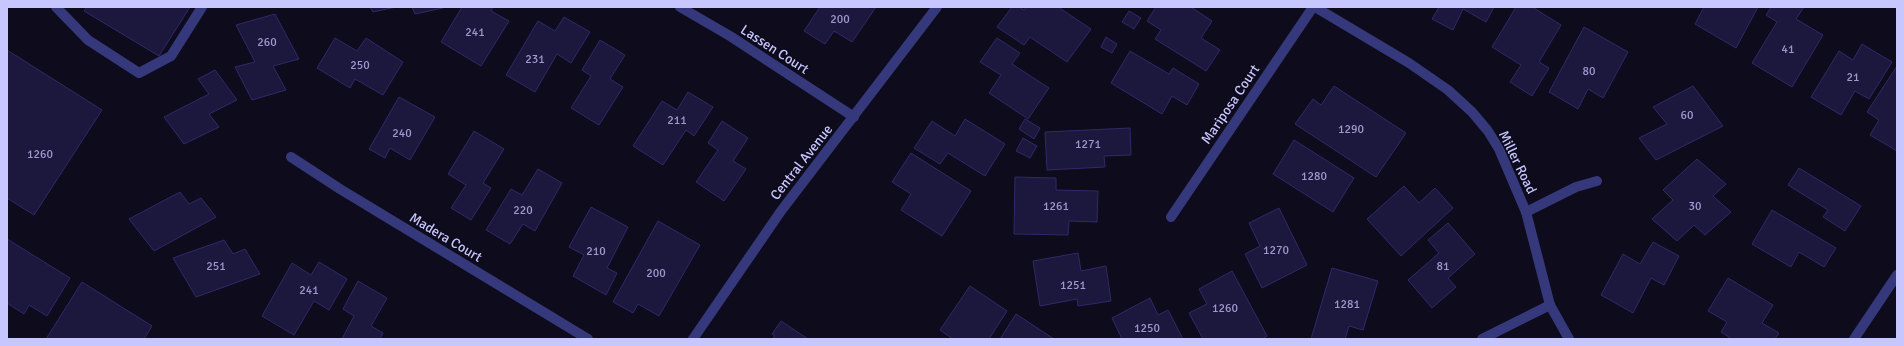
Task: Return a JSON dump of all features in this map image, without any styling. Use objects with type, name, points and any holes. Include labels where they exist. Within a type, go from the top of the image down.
[{"type":"street","points":[[56,7],[88,40],[139,72],[171,56],[202,7]]},
{"type":"street","name":"Lassen Court","points":[[680,7],[730,36],[854,117]]},
{"type":"street","name":"Central Avenue","points":[[693,339],[781,211],[937,7]]},
{"type":"street","name":"Miller Road","points":[[1314,7],[1409,63],[1448,90],[1472,112],[1488,131],[1499,149],[1526,212],[1550,305],[1569,339]]},
{"type":"street","name":"Mariposa Court","points":[[1171,217],[1314,7]]},
{"type":"street","name":"Madera Court","points":[[291,157],[340,189],[588,339]]},
{"type":"street","points":[[1526,212],[1576,187],[1597,182]]},
{"type":"street","points":[[1854,339],[1897,276]]},
{"type":"street","points":[[1482,339],[1550,305]]},
{"type":"building","points":[[87,7],[190,7],[159,56],[84,11]]},
{"type":"building","points":[[370,7],[396,7],[373,12]]},
{"type":"building","points":[[412,7],[443,7],[443,8],[415,14]]},
{"type":"building","points":[[462,7],[493,7],[491,11],[509,21],[481,66],[441,42]]},
{"type":"building","points":[[820,7],[876,7],[852,42],[834,31],[825,44],[804,31]]},
{"type":"building","points":[[1012,7],[1020,7],[1024,10],[1027,7],[1058,7],[1091,29],[1067,62],[1030,37],[1024,45],[997,27]]},
{"type":"building","points":[[1156,7],[1191,7],[1212,21],[1201,38],[1220,50],[1206,71],[1155,39],[1161,30],[1147,21]]},
{"type":"building","points":[[1439,7],[1494,7],[1486,22],[1463,9],[1453,30],[1432,19]]},
{"type":"building","points":[[1516,7],[1532,7],[1561,25],[1539,62],[1549,68],[1532,96],[1510,82],[1521,65],[1492,47]]},
{"type":"building","points":[[1704,7],[1758,7],[1736,48],[1695,24]]},
{"type":"building","points":[[1771,7],[1804,7],[1796,19],[1823,35],[1792,87],[1752,63],[1777,22],[1766,15]]},
{"type":"building","points":[[1129,11],[1141,18],[1134,29],[1122,22]]},
{"type":"building","points":[[275,14],[299,59],[273,66],[286,90],[252,100],[235,67],[255,62],[236,25]]},
{"type":"building","points":[[564,17],[590,32],[571,63],[557,54],[535,92],[506,75],[538,21],[555,31]]},
{"type":"building","points":[[1584,27],[1628,52],[1603,98],[1588,89],[1578,109],[1549,92]]},
{"type":"building","points":[[1106,37],[1117,44],[1112,53],[1101,47]]},
{"type":"building","points":[[335,38],[357,51],[366,38],[403,62],[383,95],[355,79],[350,88],[317,68]]},
{"type":"building","points":[[997,38],[1020,53],[1012,64],[1049,88],[1028,119],[989,93],[1001,75],[980,62]]},
{"type":"building","points":[[600,40],[625,55],[610,79],[623,87],[599,125],[571,108],[591,76],[582,70]]},
{"type":"building","points":[[1862,44],[1892,62],[1869,99],[1855,91],[1841,115],[1811,97],[1839,51],[1853,60]]},
{"type":"building","points":[[7,50],[102,110],[34,215],[7,198]]},
{"type":"building","points":[[1130,51],[1169,74],[1173,68],[1199,84],[1187,105],[1172,96],[1162,114],[1111,83]]},
{"type":"building","points":[[1897,66],[1897,151],[1870,135],[1879,120],[1867,112]]},
{"type":"building","points":[[215,70],[237,100],[209,114],[219,127],[184,144],[164,117],[209,94],[198,79]]},
{"type":"building","points":[[1334,86],[1406,133],[1376,177],[1295,124],[1313,99],[1321,105]]},
{"type":"building","points":[[1693,86],[1723,126],[1656,160],[1639,138],[1667,124],[1653,107]]},
{"type":"building","points":[[688,92],[713,107],[694,136],[686,130],[663,165],[633,146],[662,101],[677,110]]},
{"type":"building","points":[[399,97],[435,117],[410,160],[390,148],[385,158],[369,149]]},
{"type":"building","points":[[965,119],[1005,144],[985,176],[948,153],[940,164],[914,148],[932,121],[955,136]]},
{"type":"building","points":[[1025,119],[1040,128],[1034,139],[1019,129]]},
{"type":"building","points":[[722,121],[748,138],[733,161],[746,169],[724,201],[696,182],[718,150],[708,143]]},
{"type":"building","points":[[1130,128],[1131,155],[1104,156],[1105,167],[1047,170],[1045,132]]},
{"type":"building","points":[[474,131],[504,149],[483,183],[491,188],[471,220],[451,208],[466,185],[448,174]]},
{"type":"building","points":[[1023,138],[1037,146],[1030,158],[1016,151]]},
{"type":"building","points":[[1294,140],[1354,178],[1333,212],[1273,174]]},
{"type":"building","points":[[911,153],[971,191],[942,236],[901,210],[911,194],[892,182]]},
{"type":"building","points":[[1697,159],[1726,184],[1713,196],[1731,212],[1705,235],[1694,225],[1677,241],[1652,219],[1673,200],[1663,190]]},
{"type":"building","points":[[1799,168],[1861,206],[1845,231],[1823,217],[1828,210],[1788,185]]},
{"type":"building","points":[[538,169],[562,183],[535,231],[523,224],[510,244],[486,230],[511,189],[522,195]]},
{"type":"building","points":[[1015,177],[1056,178],[1056,190],[1098,191],[1097,222],[1069,221],[1068,235],[1014,234]]},
{"type":"building","points":[[1404,186],[1419,203],[1435,188],[1453,208],[1401,256],[1367,219]]},
{"type":"building","points":[[180,192],[189,204],[201,198],[216,217],[154,251],[129,219]]},
{"type":"building","points":[[591,207],[628,227],[607,268],[617,273],[606,295],[573,276],[584,255],[569,247]]},
{"type":"building","points":[[1279,208],[1307,265],[1262,288],[1245,254],[1260,246],[1249,223]]},
{"type":"building","points":[[1772,210],[1836,248],[1824,267],[1799,252],[1791,267],[1752,244]]},
{"type":"building","points":[[658,221],[700,245],[659,316],[638,304],[633,313],[613,302]]},
{"type":"building","points":[[1448,223],[1475,254],[1448,278],[1456,287],[1432,308],[1408,280],[1439,253],[1428,240]]},
{"type":"building","points":[[7,239],[70,278],[47,316],[29,305],[24,314],[7,303]]},
{"type":"building","points":[[224,240],[233,254],[245,249],[260,274],[196,297],[173,258]]},
{"type":"building","points":[[1653,242],[1679,256],[1664,285],[1651,278],[1633,313],[1601,295],[1623,254],[1640,264]]},
{"type":"building","points":[[1078,253],[1081,271],[1106,266],[1111,301],[1078,306],[1077,299],[1040,306],[1033,261]]},
{"type":"building","points":[[319,262],[347,279],[329,310],[314,301],[294,335],[262,316],[292,263],[311,275]]},
{"type":"building","points":[[1332,268],[1378,281],[1363,330],[1349,326],[1345,339],[1311,339]]},
{"type":"building","points":[[1232,271],[1267,336],[1262,339],[1203,339],[1189,313],[1207,304],[1199,289]]},
{"type":"building","points":[[1728,278],[1773,305],[1762,323],[1779,333],[1775,339],[1732,339],[1721,332],[1727,322],[1708,311]]},
{"type":"building","points":[[358,281],[387,298],[371,326],[383,333],[380,339],[342,339],[354,316],[343,309]]},
{"type":"building","points":[[82,282],[152,326],[144,339],[46,339]]},
{"type":"building","points":[[970,286],[1007,311],[989,339],[953,339],[940,330]]},
{"type":"building","points":[[1150,298],[1158,315],[1168,310],[1183,339],[1122,339],[1112,318]]},
{"type":"building","points":[[1016,314],[1054,339],[1000,339]]},
{"type":"building","points":[[781,321],[808,339],[772,339],[775,336],[772,334]]}]
